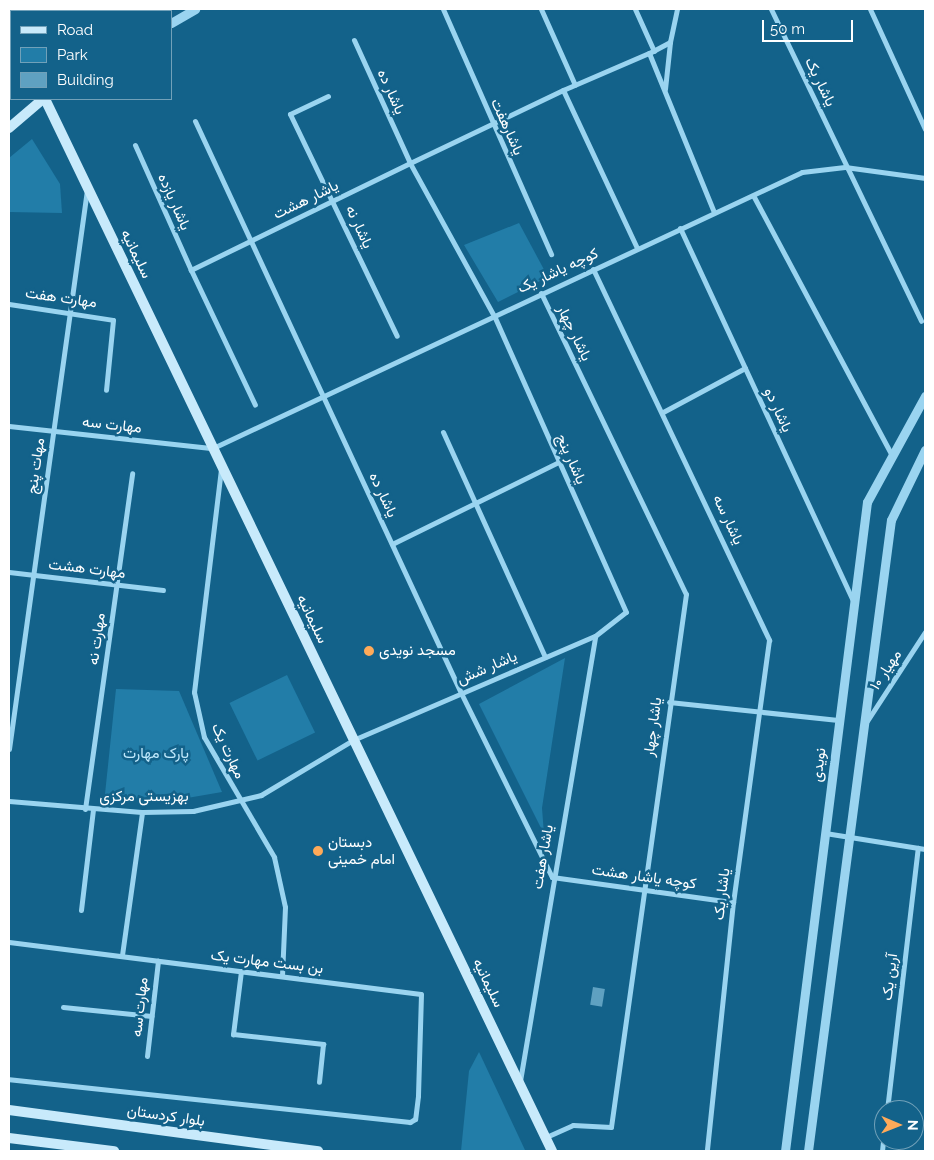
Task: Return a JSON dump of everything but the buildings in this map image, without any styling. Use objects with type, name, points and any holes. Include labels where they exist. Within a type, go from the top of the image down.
[{"type":"main road","points":[[9,128],[43,100]]},
{"type":"main road","name":"سلیمانیه","points":[[44,100],[552,1151]]},
{"type":"main road","name":"بلوار کردستان","points":[[9,1110],[318,1151]]},
{"type":"main road","points":[[9,1138],[114,1151]]},
{"type":"street","points":[[172,22],[195,9]]},
{"type":"street","name":"یاشارهفت","points":[[442,9],[551,254]]},
{"type":"street","points":[[541,9],[574,85]]},
{"type":"street","points":[[635,9],[714,212]]},
{"type":"street","points":[[665,90],[670,42],[678,9]]},
{"type":"street","name":"یاشار یک","points":[[772,9],[845,167],[921,321]]},
{"type":"street","points":[[870,9],[925,129]]},
{"type":"street","name":"یاشار ده","points":[[354,40],[410,163]]},
{"type":"street","points":[[494,316],[410,163],[563,90],[670,42]]},
{"type":"street","points":[[563,90],[637,248]]},
{"type":"street","name":"یاشار نه","points":[[328,96],[290,114],[397,336]]},
{"type":"street","name":"یاشار ده","points":[[195,121],[461,693],[552,877]]},
{"type":"street","name":"یاشار یازده","points":[[135,145],[191,270]]},
{"type":"street","name":"یاشار هشت","points":[[191,270],[410,163]]},
{"type":"street","name":"کوچه یاشار یک","points":[[213,448],[714,212],[754,197],[802,172],[845,167],[925,178]]},
{"type":"street","name":"مهات پنج","points":[[9,749],[87,187]]},
{"type":"street","points":[[754,197],[891,454]]},
{"type":"street","name":"یاشار دو","points":[[680,228],[854,602]]},
{"type":"street","name":"یاشار سه","points":[[593,269],[663,412],[769,640]]},
{"type":"street","points":[[191,270],[255,405]]},
{"type":"street","name":"یاشار چهار","points":[[542,293],[686,594],[669,702],[611,1127],[573,1125],[545,1138]]},
{"type":"street","name":"مهارت هفت","points":[[9,304],[109,318],[113,323],[106,390]]},
{"type":"street","name":"یاشار پنج","points":[[494,316],[626,612]]},
{"type":"street","points":[[663,412],[745,368]]},
{"type":"street","name":"نویدی","points":[[785,1151],[867,502],[891,454],[925,396]]},
{"type":"street","name":"مهارت سه","points":[[9,426],[213,448]]},
{"type":"street","points":[[443,432],[545,657]]},
{"type":"street","points":[[808,1151],[852,839],[891,520],[925,450]]},
{"type":"street","points":[[392,544],[559,462]]},
{"type":"street","name":"مهارت یک","points":[[222,466],[194,692],[204,737],[238,800],[274,857],[284,907],[282,976]]},
{"type":"street","name":"مهارت نه","points":[[86,809],[132,473]]},
{"type":"street","name":"مهارت هشت","points":[[9,572],[163,590]]},
{"type":"street","name":"یاشار شش","points":[[353,740],[594,636],[626,612]]},
{"type":"street","name":"مهیار ۱۰","points":[[867,721],[925,632]]},
{"type":"street","name":"یاشار هفت","points":[[519,1084],[552,877],[594,636]]},
{"type":"street","name":"یاشار یک","points":[[707,1151],[733,902],[769,640]]},
{"type":"street","points":[[9,700],[15,701]]},
{"type":"street","points":[[669,702],[758,714],[838,720]]},
{"type":"street","name":"بهزیستی مرکزی","points":[[9,801],[93,810],[142,812],[193,811],[260,795],[353,740]]},
{"type":"street","points":[[81,910],[93,810]]},
{"type":"street","points":[[122,955],[142,812]]},
{"type":"street","points":[[825,833],[852,839],[925,849]]},
{"type":"street","name":"آرین یک","points":[[888,1100],[918,848]]},
{"type":"street","name":"کوچه یاشار هشت","points":[[552,877],[733,902]]},
{"type":"street","name":"بن بست مهارت یک","points":[[9,942],[421,994],[418,1096],[415,1119],[410,1122],[9,1079]]},
{"type":"street","name":"مهارت سه","points":[[147,1056],[158,961]]},
{"type":"street","points":[[241,971],[233,1034],[323,1044],[319,1082]]},
{"type":"street","points":[[63,1007],[152,1016]]},
{"type":"green space","points":[[32,139],[60,184],[62,213],[9,212],[9,158]]},
{"type":"green space","points":[[519,223],[548,277],[498,302],[464,245]]},
{"type":"green space","points":[[565,658],[542,808],[544,834],[479,704]]},
{"type":"green space","points":[[287,675],[315,733],[258,761],[229,703]]},
{"type":"green space","name":"پارک مهارت","points":[[116,689],[179,691],[222,792],[164,802],[105,794]]},
{"type":"green space","points":[[479,1052],[524,1151],[461,1151],[469,1071]]},
{"type":"place","name":"مسجد نویدی","points":[[369,651]]},
{"type":"place","name":"دبستان امام خمینی","points":[[318,851]]}]
